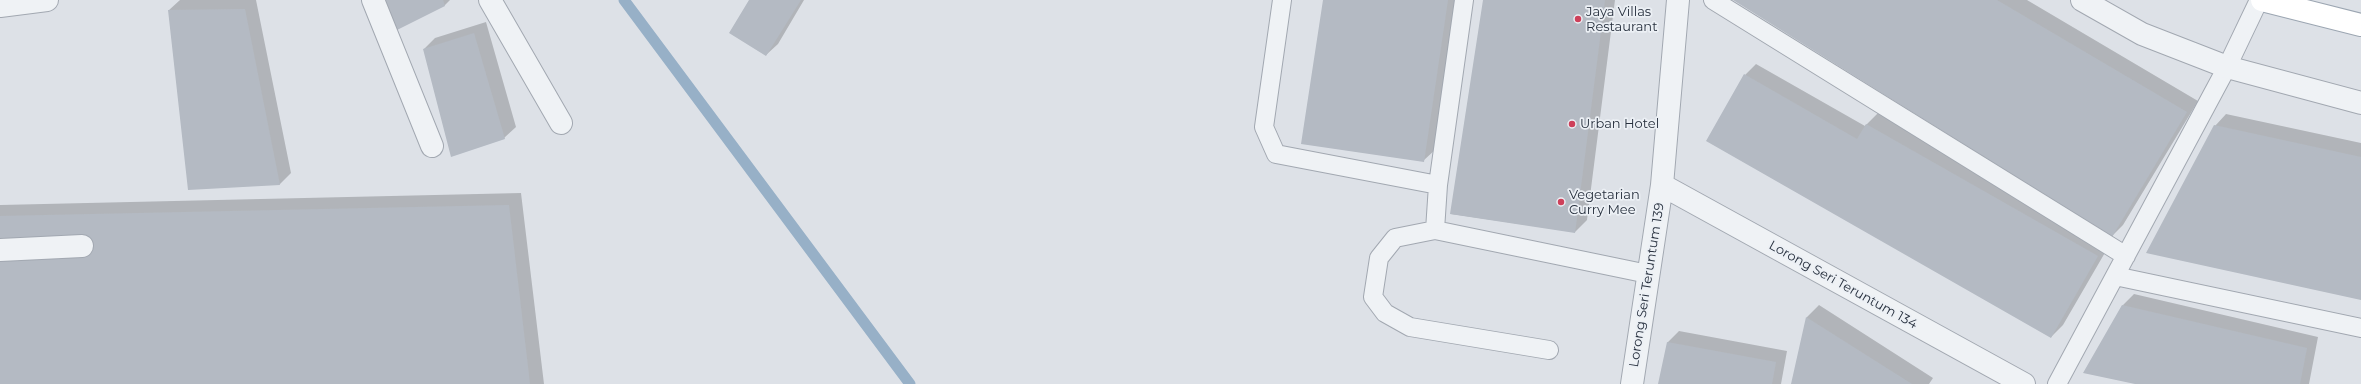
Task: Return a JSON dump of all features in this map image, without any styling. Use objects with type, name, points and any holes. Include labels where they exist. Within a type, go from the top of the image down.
[{"type":"main road","points":[[2260,0],[2361,25]]},
{"type":"street","points":[[0,6],[47,0]]},
{"type":"street","points":[[373,0],[432,146]]},
{"type":"street","points":[[490,0],[561,123]]},
{"type":"street","points":[[1677,28],[1678,0]]},
{"type":"street","points":[[1677,28],[1689,0]]},
{"type":"street","points":[[2082,0],[2142,34],[2227,67],[2361,103]]},
{"type":"street","name":"Lorong Seri Teruntum 139","points":[[1632,384],[1662,185],[1677,28]]},
{"type":"street","name":"Lorong Seri Teruntum 134","points":[[1662,185],[2024,384]]},
{"type":"street","points":[[0,250],[82,246]]},
{"type":"lane","points":[[1282,0],[1264,127],[1276,154],[1438,184]]},
{"type":"lane","points":[[1435,230],[1438,184],[1464,0]]},
{"type":"lane","points":[[1713,0],[2126,256]]},
{"type":"lane","points":[[2057,384],[2227,67],[2260,0]]},
{"type":"lane","points":[[1549,350],[1410,327],[1385,313],[1373,297],[1379,258],[1395,238],[1435,230],[1648,274]]},
{"type":"lane","points":[[2115,276],[2361,328]]},
{"type":"building","points":[[379,0],[443,0],[445,6],[393,32]]},
{"type":"building","points":[[749,0],[801,0],[766,56],[729,33]]},
{"type":"building","points":[[1323,0],[1448,0],[1424,162],[1301,144]]},
{"type":"building","points":[[1483,0],[1605,0],[1575,233],[1450,214]]},
{"type":"building","points":[[1733,0],[1997,0],[2187,112],[2112,237]]},
{"type":"building","points":[[245,9],[280,185],[188,190],[168,10]]},
{"type":"building","points":[[474,33],[505,139],[451,157],[423,49]]},
{"type":"building","points":[[1744,74],[1857,139],[1866,124],[2098,256],[2051,338],[1706,141]]},
{"type":"building","points":[[2214,125],[2361,157],[2361,300],[2146,253]]},
{"type":"building","points":[[509,205],[530,384],[0,384],[0,216]]},
{"type":"building","points":[[2122,305],[2307,348],[2300,384],[2135,384],[2083,373]]},
{"type":"building","points":[[1806,317],[1912,384],[1791,384]]},
{"type":"building","points":[[1667,342],[1776,362],[1772,384],[1658,384]]},
{"type":"waterway","points":[[624,0],[910,384]]},
{"type":"place","name":"Jaya Villas Restaurant","points":[[1578,19]]},
{"type":"place","name":"Urban Hotel","points":[[1572,124]]},
{"type":"place","name":"Vegetarian Curry Mee","points":[[1561,202]]}]
